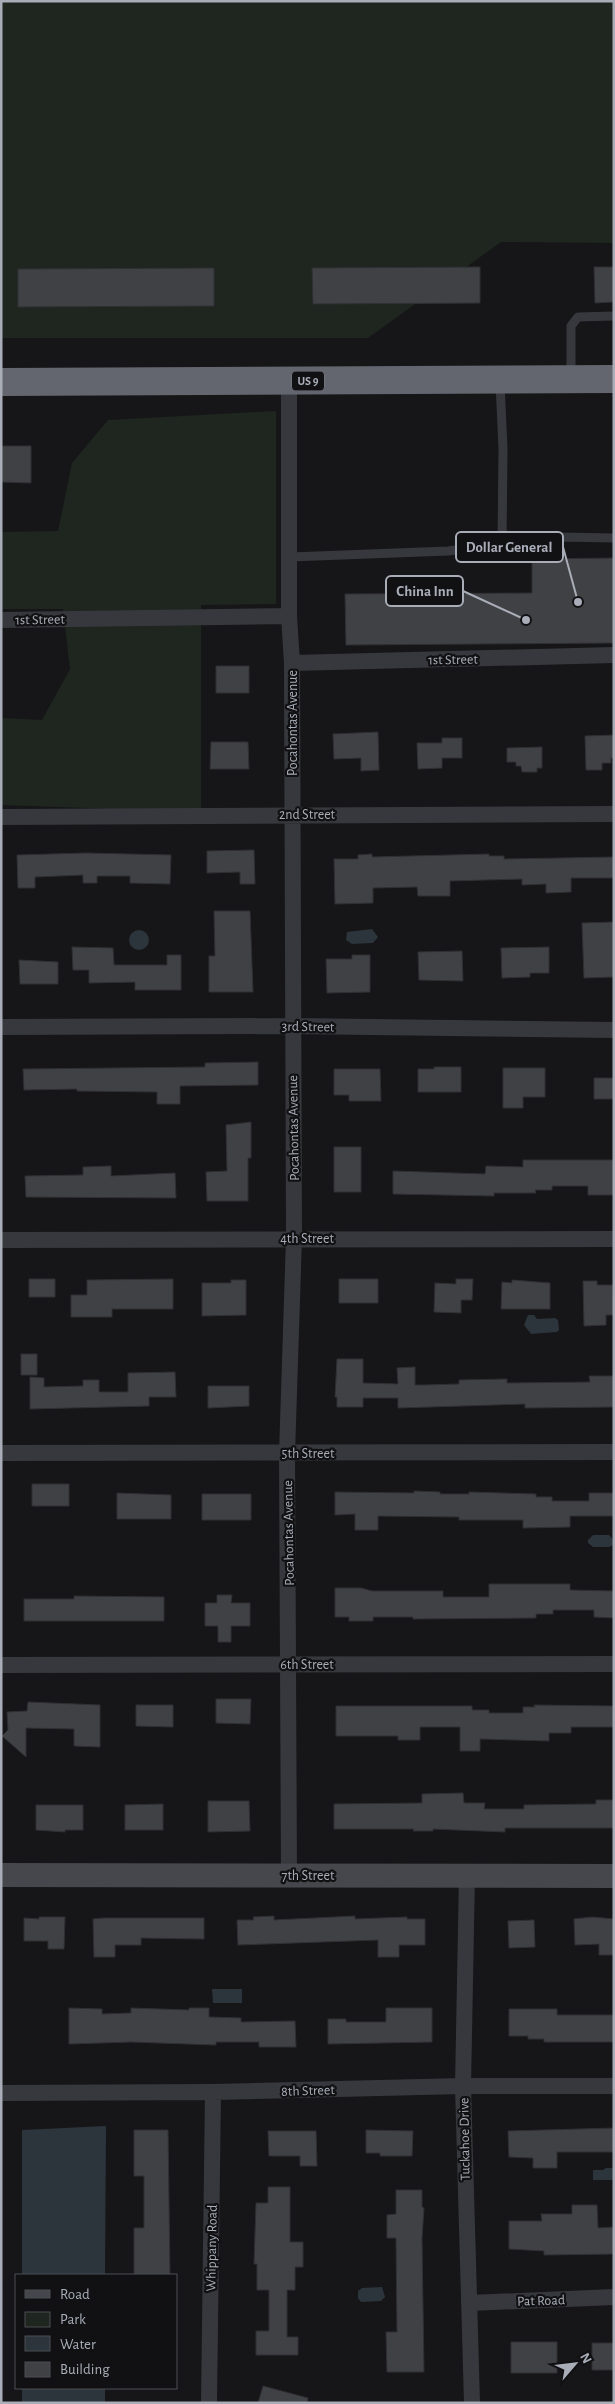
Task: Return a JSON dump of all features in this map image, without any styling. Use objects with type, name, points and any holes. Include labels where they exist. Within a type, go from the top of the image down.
[{"type":"highway","name":"US 9","points":[[1,382],[614,379]]},
{"type":"street","name":"Pocahontas Avenue","points":[[288,1875],[290,1664],[287,1454],[294,1238],[289,381]]},
{"type":"street","name":"1st Street","points":[[1,620],[289,616]]},
{"type":"street","name":"1st Street","points":[[292,663],[614,655]]},
{"type":"street","name":"2nd Street","points":[[1,817],[292,814],[614,814]]},
{"type":"street","name":"3rd Street","points":[[1,1028],[292,1026],[614,1030]]},
{"type":"street","name":"4th Street","points":[[1,1240],[294,1238],[614,1239]]},
{"type":"street","name":"5th Street","points":[[1,1453],[614,1452]]},
{"type":"street","name":"6th Street","points":[[1,1665],[614,1664]]},
{"type":"street","name":"7th Street","points":[[1,1875],[614,1876]]},
{"type":"street","name":"Tuckahoe Drive","points":[[467,1875],[463,2086],[472,2403]]},
{"type":"street","name":"8th Street","points":[[1,2093],[213,2092],[463,2086],[614,2086]]},
{"type":"street","name":"Whippany Road","points":[[209,2403],[213,2092]]},
{"type":"street","name":"Pat Road","points":[[468,2303],[614,2297]]},
{"type":"lane","points":[[571,379],[571,326],[578,317],[614,316]]},
{"type":"lane","points":[[500,380],[503,448],[502,543]]},
{"type":"lane","points":[[290,557],[448,551],[558,537],[614,538]]},
{"type":"green space","points":[[1,1],[614,1],[614,243],[501,242],[368,338],[1,338]]},
{"type":"green space","points":[[276,411],[276,604],[201,605],[201,812],[1,805],[1,718],[42,720],[70,669],[63,609],[1,609],[1,532],[58,531],[72,463],[108,420]]},
{"type":"water","points":[[372,929],[378,937],[373,943],[352,944],[346,940],[347,932]]},
{"type":"water","points":[[139,930],[146,933],[149,940],[146,947],[139,950],[132,947],[129,940],[132,933]]},
{"type":"water","points":[[528,1315],[534,1315],[537,1319],[555,1318],[558,1320],[559,1330],[557,1332],[531,1334],[524,1325]]},
{"type":"water","points":[[593,1535],[609,1535],[613,1539],[613,1545],[609,1547],[593,1547],[588,1543],[588,1540]]},
{"type":"water","points":[[212,1989],[242,1989],[242,2003],[213,2003]]},
{"type":"water","points":[[106,2126],[105,2274],[22,2274],[22,2130]]},
{"type":"water","points":[[614,2168],[614,2180],[593,2180],[593,2170],[603,2170]]},
{"type":"water","points":[[382,2287],[385,2297],[381,2301],[361,2302],[358,2298],[358,2291],[362,2288]]},
{"type":"water","points":[[22,2389],[105,2389],[105,2403],[22,2403]]},
{"type":"building","points":[[480,267],[480,303],[313,304],[312,268]]},
{"type":"building","points":[[594,267],[614,267],[614,302],[595,303]]},
{"type":"building","points":[[214,268],[214,306],[18,307],[18,269]]},
{"type":"building","points":[[1,446],[31,446],[31,483],[1,482]]},
{"type":"building","points":[[614,558],[614,643],[346,645],[345,594],[532,593],[532,559]]},
{"type":"building","points":[[216,666],[249,666],[249,693],[216,693]]},
{"type":"building","points":[[378,732],[379,770],[361,771],[361,758],[334,759],[333,734]]},
{"type":"building","points":[[614,735],[614,758],[611,758],[611,763],[602,763],[602,770],[586,770],[585,736]]},
{"type":"building","points":[[442,738],[462,738],[462,758],[442,758],[442,768],[418,769],[417,743],[442,743]]},
{"type":"building","points":[[211,742],[248,742],[249,769],[210,769]]},
{"type":"building","points":[[542,747],[542,768],[537,768],[537,772],[522,772],[521,766],[516,766],[516,762],[507,762],[507,748]]},
{"type":"building","points":[[254,850],[255,884],[240,884],[240,872],[207,873],[207,851]]},
{"type":"building","points":[[86,853],[171,855],[170,884],[130,883],[130,876],[97,876],[97,883],[83,883],[83,875],[35,877],[35,888],[18,888],[17,855]]},
{"type":"building","points":[[372,854],[372,857],[489,854],[489,856],[504,856],[504,859],[614,857],[614,878],[571,878],[571,892],[546,893],[546,884],[522,885],[522,879],[450,881],[450,896],[418,896],[417,887],[373,888],[373,903],[335,904],[334,859],[358,859],[358,855]]},
{"type":"building","points":[[214,911],[250,911],[253,992],[209,992],[209,956],[215,956]]},
{"type":"building","points":[[614,922],[614,977],[584,978],[582,923]]},
{"type":"building","points":[[72,947],[113,948],[114,965],[167,965],[167,955],[181,955],[181,990],[135,990],[135,982],[89,983],[89,970],[73,970]]},
{"type":"building","points":[[549,947],[549,973],[530,973],[530,977],[502,978],[501,948]]},
{"type":"building","points":[[462,951],[463,981],[419,980],[418,952]]},
{"type":"building","points":[[352,955],[370,955],[370,992],[327,993],[326,959],[352,959]]},
{"type":"building","points":[[19,960],[58,962],[58,984],[20,984]]},
{"type":"building","points":[[258,1062],[258,1085],[180,1086],[180,1104],[157,1104],[157,1092],[77,1091],[77,1089],[24,1090],[23,1069],[205,1067],[205,1063]]},
{"type":"building","points":[[434,1067],[461,1067],[461,1092],[418,1092],[418,1069],[434,1069]]},
{"type":"building","points":[[503,1068],[545,1068],[545,1097],[523,1097],[523,1108],[503,1108]]},
{"type":"building","points":[[334,1069],[380,1069],[381,1101],[349,1101],[349,1095],[334,1095]]},
{"type":"building","points":[[594,1078],[614,1078],[614,1099],[594,1099]]},
{"type":"building","points":[[251,1122],[251,1158],[248,1158],[248,1201],[207,1201],[206,1172],[227,1171],[226,1125]]},
{"type":"building","points":[[334,1147],[361,1147],[361,1192],[334,1192]]},
{"type":"building","points":[[523,1160],[614,1160],[614,1195],[588,1195],[588,1186],[552,1186],[552,1190],[535,1190],[536,1193],[494,1193],[494,1196],[393,1194],[393,1171],[485,1174],[486,1166],[523,1167]]},
{"type":"building","points":[[111,1166],[111,1176],[175,1173],[176,1198],[26,1197],[25,1176],[83,1175],[83,1167]]},
{"type":"building","points":[[29,1279],[55,1279],[55,1297],[29,1297]]},
{"type":"building","points":[[173,1279],[173,1309],[112,1309],[112,1317],[71,1317],[71,1295],[87,1295],[87,1280]]},
{"type":"building","points":[[339,1279],[378,1279],[378,1303],[339,1303]]},
{"type":"building","points":[[456,1279],[473,1279],[472,1300],[461,1300],[461,1313],[434,1312],[435,1283],[456,1284]]},
{"type":"building","points":[[231,1280],[246,1280],[246,1315],[202,1316],[202,1283],[231,1283]]},
{"type":"building","points":[[512,1280],[550,1283],[550,1309],[501,1309],[502,1282],[512,1283]]},
{"type":"building","points":[[583,1281],[597,1281],[597,1285],[613,1285],[614,1315],[606,1315],[606,1325],[584,1326]]},
{"type":"building","points":[[21,1354],[37,1354],[37,1375],[21,1375]]},
{"type":"building","points":[[337,1359],[363,1359],[363,1383],[398,1384],[397,1368],[415,1367],[415,1385],[459,1384],[459,1380],[507,1379],[507,1383],[590,1382],[589,1376],[614,1376],[614,1407],[525,1408],[525,1404],[398,1408],[398,1398],[363,1398],[363,1407],[337,1407],[337,1397],[335,1397]]},
{"type":"building","points":[[175,1372],[176,1397],[149,1397],[149,1406],[30,1409],[30,1377],[44,1378],[44,1387],[83,1386],[83,1380],[99,1380],[99,1392],[128,1392],[128,1373]]},
{"type":"building","points":[[208,1386],[249,1386],[249,1406],[208,1408]]},
{"type":"building","points":[[32,1484],[69,1484],[69,1506],[32,1506]]},
{"type":"building","points":[[414,1491],[440,1492],[440,1494],[469,1494],[469,1492],[536,1494],[536,1497],[552,1497],[552,1501],[589,1501],[589,1493],[614,1493],[614,1516],[570,1516],[570,1527],[523,1528],[523,1520],[459,1520],[459,1517],[378,1516],[378,1530],[355,1530],[355,1514],[335,1515],[335,1492],[414,1493]]},
{"type":"building","points":[[117,1493],[171,1495],[171,1519],[117,1519]]},
{"type":"building","points":[[202,1494],[251,1494],[251,1520],[202,1520]]},
{"type":"building","points":[[489,1584],[570,1584],[570,1590],[614,1591],[614,1618],[594,1617],[594,1610],[553,1610],[553,1614],[536,1614],[536,1618],[413,1619],[413,1617],[373,1617],[373,1621],[349,1621],[349,1617],[335,1617],[335,1588],[361,1588],[372,1591],[443,1591],[443,1597],[489,1597]]},
{"type":"building","points":[[217,1595],[232,1595],[231,1603],[250,1603],[250,1626],[231,1626],[231,1642],[218,1642],[218,1626],[205,1626],[205,1603],[217,1603]]},
{"type":"building","points":[[74,1596],[164,1597],[164,1621],[24,1621],[24,1599],[74,1599]]},
{"type":"building","points":[[216,1699],[251,1699],[250,1724],[216,1723]]},
{"type":"building","points":[[28,1702],[100,1705],[100,1747],[74,1746],[74,1729],[26,1728],[26,1757],[2,1736],[8,1730],[7,1712],[27,1711]]},
{"type":"building","points":[[136,1705],[173,1705],[173,1727],[136,1726]]},
{"type":"building","points":[[534,1705],[614,1706],[614,1727],[571,1727],[571,1733],[549,1733],[549,1741],[480,1739],[480,1751],[460,1751],[460,1727],[420,1727],[420,1740],[398,1740],[398,1736],[336,1736],[336,1706],[472,1706],[472,1710],[489,1710],[489,1713],[523,1713],[523,1707],[535,1707]]},
{"type":"building","points":[[463,1793],[464,1803],[485,1803],[484,1809],[524,1809],[524,1805],[596,1804],[596,1800],[614,1800],[614,1828],[505,1828],[505,1832],[433,1829],[433,1831],[413,1831],[414,1829],[334,1829],[334,1804],[422,1803],[422,1794]]},
{"type":"building","points":[[208,1801],[249,1801],[250,1831],[208,1832]]},
{"type":"building","points":[[163,1804],[163,1830],[125,1830],[125,1805]]},
{"type":"building","points":[[36,1805],[83,1805],[83,1830],[65,1830],[65,1832],[36,1830]]},
{"type":"building","points":[[274,1916],[274,1920],[355,1916],[355,1919],[407,1917],[407,1919],[425,1919],[425,1945],[399,1945],[399,1957],[378,1957],[378,1940],[238,1945],[237,1920],[254,1920],[253,1917]]},
{"type":"building","points":[[39,1917],[65,1917],[64,1949],[48,1949],[48,1941],[24,1941],[24,1918],[39,1919]]},
{"type":"building","points":[[592,1917],[614,1919],[614,1955],[599,1955],[599,1944],[575,1945],[574,1919]]},
{"type":"building","points":[[204,1918],[204,1939],[141,1938],[141,1945],[115,1945],[115,1957],[94,1957],[93,1919]]},
{"type":"building","points":[[534,1920],[535,1947],[509,1948],[508,1921]]},
{"type":"building","points":[[69,2008],[102,2009],[102,2014],[131,2013],[131,2008],[189,2010],[189,2008],[209,2008],[209,2017],[241,2018],[241,2022],[295,2021],[296,2047],[259,2047],[259,2042],[216,2042],[216,2045],[131,2042],[69,2044]]},
{"type":"building","points":[[386,2008],[432,2008],[432,2042],[328,2044],[328,2019],[346,2019],[346,2022],[386,2022]]},
{"type":"building","points":[[509,2009],[557,2009],[557,2015],[614,2015],[614,2042],[544,2042],[544,2039],[528,2039],[528,2036],[509,2036]]},
{"type":"building","points":[[614,2128],[614,2152],[557,2152],[557,2168],[533,2168],[533,2158],[509,2157],[508,2131]]},
{"type":"building","points":[[134,2130],[168,2130],[170,2274],[134,2274],[134,2228],[144,2228],[144,2176],[134,2176]]},
{"type":"building","points":[[366,2130],[413,2131],[412,2156],[380,2156],[380,2153],[366,2153]]},
{"type":"building","points":[[268,2131],[316,2131],[317,2166],[300,2166],[300,2156],[269,2156]]},
{"type":"building","points":[[268,2187],[290,2187],[290,2242],[303,2242],[303,2267],[295,2267],[295,2290],[287,2290],[287,2337],[298,2337],[298,2355],[256,2355],[256,2331],[269,2331],[269,2290],[257,2290],[257,2264],[254,2264],[256,2203],[268,2203]]},
{"type":"building","points":[[396,2190],[422,2190],[422,2207],[424,2208],[422,2238],[424,2372],[387,2372],[386,2332],[397,2332],[396,2238],[387,2238],[387,2215],[396,2214]]},
{"type":"building","points":[[572,2205],[597,2205],[598,2228],[614,2227],[614,2254],[544,2255],[544,2251],[509,2249],[509,2221],[542,2221],[541,2214],[572,2214]]},
{"type":"building","points":[[511,2342],[557,2342],[557,2373],[511,2373]]},
{"type":"building","points":[[592,2343],[614,2343],[614,2370],[592,2370]]},
{"type":"building","points":[[263,2386],[308,2398],[307,2403],[258,2403]]},
{"type":"place","name":"Dollar General","points":[[578,602]]},
{"type":"place","name":"China Inn","points":[[526,620]]}]
